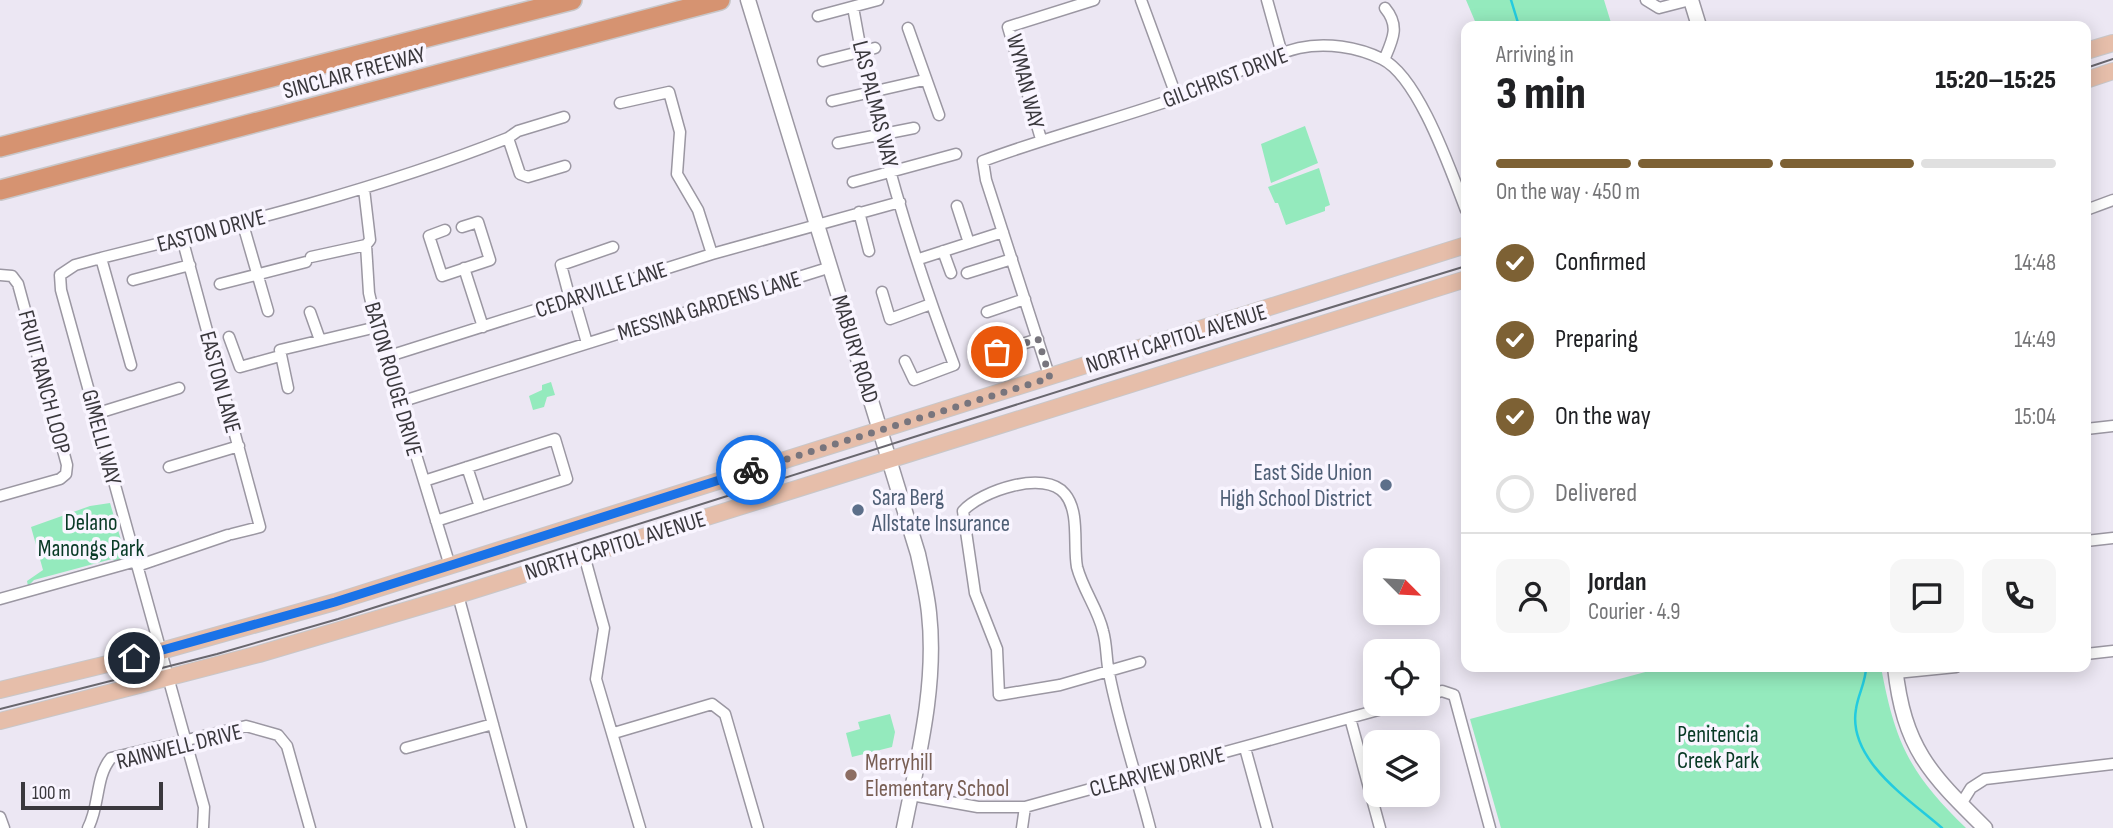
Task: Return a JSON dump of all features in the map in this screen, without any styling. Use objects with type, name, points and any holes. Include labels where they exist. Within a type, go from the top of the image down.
[{"type":"highway","name":"SINCLAIR FREEWAY","points":[[0,146],[572,0]]},
{"type":"highway","name":"SINCLAIR FREEWAY","points":[[0,190],[720,0]]},
{"type":"main road","points":[[1690,0],[1697,21]]},
{"type":"main road","name":"MABURY ROAD","points":[[750,6],[918,554],[929,613],[930,667],[925,717],[904,828]]},
{"type":"main road","points":[[2091,50],[2113,43]]},
{"type":"main road","points":[[2091,78],[2113,71]]},
{"type":"main road","name":"NORTH CAPITOL AVENUE","points":[[0,690],[161,651],[450,566],[1461,248]]},
{"type":"main road","name":"NORTH CAPITOL AVENUE","points":[[0,721],[169,679],[458,595],[1461,281]]},
{"type":"main road","points":[[1895,672],[1903,722],[1914,748],[1933,775],[1985,828]]},
{"type":"street","points":[[817,16],[878,0]]},
{"type":"street","name":"WYMAN WAY","points":[[1041,139],[1008,27],[1094,0]]},
{"type":"street","points":[[1141,0],[1177,98]]},
{"type":"street","points":[[1268,0],[1282,54]]},
{"type":"street","points":[[1646,0],[1653,6],[1668,7],[1690,0]]},
{"type":"street","name":"LAS PALMAS WAY","points":[[853,7],[879,135],[931,304],[954,365],[914,380],[905,361]]},
{"type":"street","points":[[1384,60],[1395,36],[1394,19],[1385,8]]},
{"type":"street","points":[[908,28],[924,80],[939,115]]},
{"type":"street","name":"GILCHRIST DRIVE","points":[[1003,232],[986,180],[984,161],[1041,139],[1177,98],[1301,47],[1336,45],[1384,60],[1413,88],[1461,198]]},
{"type":"street","points":[[823,61],[875,48]]},
{"type":"street","points":[[832,101],[924,80]]},
{"type":"street","points":[[620,103],[669,92],[680,132],[677,174],[698,210],[712,254]]},
{"type":"street","name":"EASTON DRIVE","points":[[60,275],[75,265],[364,189],[457,160],[518,131],[564,117]]},
{"type":"street","points":[[838,143],[914,128]]},
{"type":"street","points":[[508,138],[520,174],[528,177],[565,166]]},
{"type":"street","points":[[853,183],[893,174],[956,154]]},
{"type":"street","name":"BATON ROUGE DRIVE","points":[[364,189],[370,240],[366,245],[369,293],[450,566]]},
{"type":"street","points":[[2091,208],[2113,201]]},
{"type":"street","points":[[818,224],[900,202]]},
{"type":"street","points":[[957,206],[969,243]]},
{"type":"street","points":[[859,212],[869,251]]},
{"type":"street","points":[[242,221],[268,311]]},
{"type":"street","points":[[445,230],[429,236],[442,276],[490,260],[478,222],[462,227]]},
{"type":"street","name":"CEDARVILLE LANE","points":[[386,357],[712,254],[818,224]]},
{"type":"street","points":[[919,259],[1003,232],[1050,378]]},
{"type":"street","name":"EASTON LANE","points":[[136,564],[260,527],[182,238]]},
{"type":"street","points":[[220,284],[366,245]]},
{"type":"street","name":"MESSINA GARDENS LANE","points":[[587,343],[561,265],[613,247]]},
{"type":"street","points":[[943,251],[951,274]]},
{"type":"street","points":[[101,258],[131,365]]},
{"type":"street","points":[[967,273],[1012,259]]},
{"type":"street","points":[[133,280],[190,265]]},
{"type":"street","name":"MESSINA GARDENS LANE","points":[[400,402],[831,267]]},
{"type":"street","points":[[464,268],[483,327]]},
{"type":"street","name":"FRUIT RANCH LOOP","points":[[0,275],[12,276],[18,284],[67,465],[66,474],[60,479],[0,496]]},
{"type":"street","name":"GIMELLI WAY","points":[[60,275],[61,290],[204,807],[203,828]]},
{"type":"street","points":[[882,292],[890,319],[931,304]]},
{"type":"street","points":[[987,312],[1025,299]]},
{"type":"street","points":[[310,312],[320,340]]},
{"type":"street","points":[[288,388],[280,350],[377,327]]},
{"type":"street","points":[[229,337],[240,367],[280,356]]},
{"type":"street","points":[[997,352],[1038,339]]},
{"type":"street","points":[[95,414],[179,388]]},
{"type":"street","points":[[2091,428],[2113,426]]},
{"type":"street","points":[[424,481],[555,439],[567,479],[436,521]]},
{"type":"street","points":[[169,467],[239,446]]},
{"type":"street","points":[[467,467],[480,508]]},
{"type":"street","points":[[1140,662],[1108,671],[1060,685],[999,695],[997,649],[981,610],[971,575],[963,511],[990,493],[1026,484],[1051,484],[1066,495],[1074,526],[1077,565],[1084,591],[1103,629],[1108,671],[1150,828]]},
{"type":"street","points":[[2091,540],[2113,538]]},
{"type":"street","points":[[584,555],[604,628],[596,679],[640,828]]},
{"type":"street","points":[[0,599],[136,564]]},
{"type":"street","points":[[458,595],[521,828]]},
{"type":"street","points":[[2091,653],[2113,651]]},
{"type":"street","points":[[1440,692],[1454,695],[1490,828]]},
{"type":"street","points":[[614,733],[712,704],[720,708],[726,714],[758,828]]},
{"type":"street","name":"CLEARVIEW DRIVE","points":[[911,795],[978,807],[1025,807],[1363,714]]},
{"type":"street","points":[[1350,718],[1380,828]]},
{"type":"street","points":[[406,748],[494,724]]},
{"type":"street","name":"RAINWELL DRIVE","points":[[88,828],[96,813],[103,768],[111,758],[246,726],[278,735],[287,746],[310,828]]},
{"type":"street","points":[[1245,748],[1267,828]]},
{"type":"street","points":[[1961,804],[1971,788],[1985,779],[2113,764]]},
{"type":"street","points":[[1022,828],[1025,807]]},
{"type":"street","points":[[0,817],[4,828]]},
{"type":"green space","points":[[1466,0],[1604,0],[1610,21],[1475,21]]},
{"type":"green space","points":[[1305,126],[1318,163],[1271,183],[1261,144]]},
{"type":"green space","points":[[1319,168],[1330,205],[1325,207],[1325,211],[1286,225],[1278,203],[1275,203],[1268,187]]},
{"type":"green space","points":[[551,382],[555,395],[547,397],[544,407],[533,410],[529,396],[542,390],[542,385]]},
{"type":"green space","name":"Delano Manongs Park","points":[[110,503],[127,560],[117,563],[112,559],[34,580],[28,586],[27,581],[43,570],[31,527],[90,506]]},
{"type":"green space","name":"Penitencia Creek Park","points":[[1645,672],[1882,672],[1892,717],[1908,756],[1931,791],[1966,828],[1501,828],[1470,719]]},
{"type":"green space","points":[[890,714],[895,732],[892,747],[852,757],[846,733],[860,729],[858,722]]},
{"type":"waterway","points":[[1511,0],[1517,21]]},
{"type":"waterway","points":[[1866,672],[1856,709],[1856,728],[1861,745],[1883,777],[1942,828]]},
{"type":"tram line","points":[[2091,66],[2113,59]]},
{"type":"tram line","points":[[0,709],[217,654],[338,619],[1104,377],[1461,268]]},
{"type":"way so far","points":[[751,470],[1050,378],[1038,339],[997,352]]},
{"type":"place","name":"East Side Union High School District","points":[[1386,485]]},
{"type":"place","name":"Sara Berg Allstate Insurance","points":[[858,510]]},
{"type":"place","name":"Merryhill Elementary School","points":[[851,775]]},
{"type":"route","points":[[134,658],[335,602],[751,470]]}]
